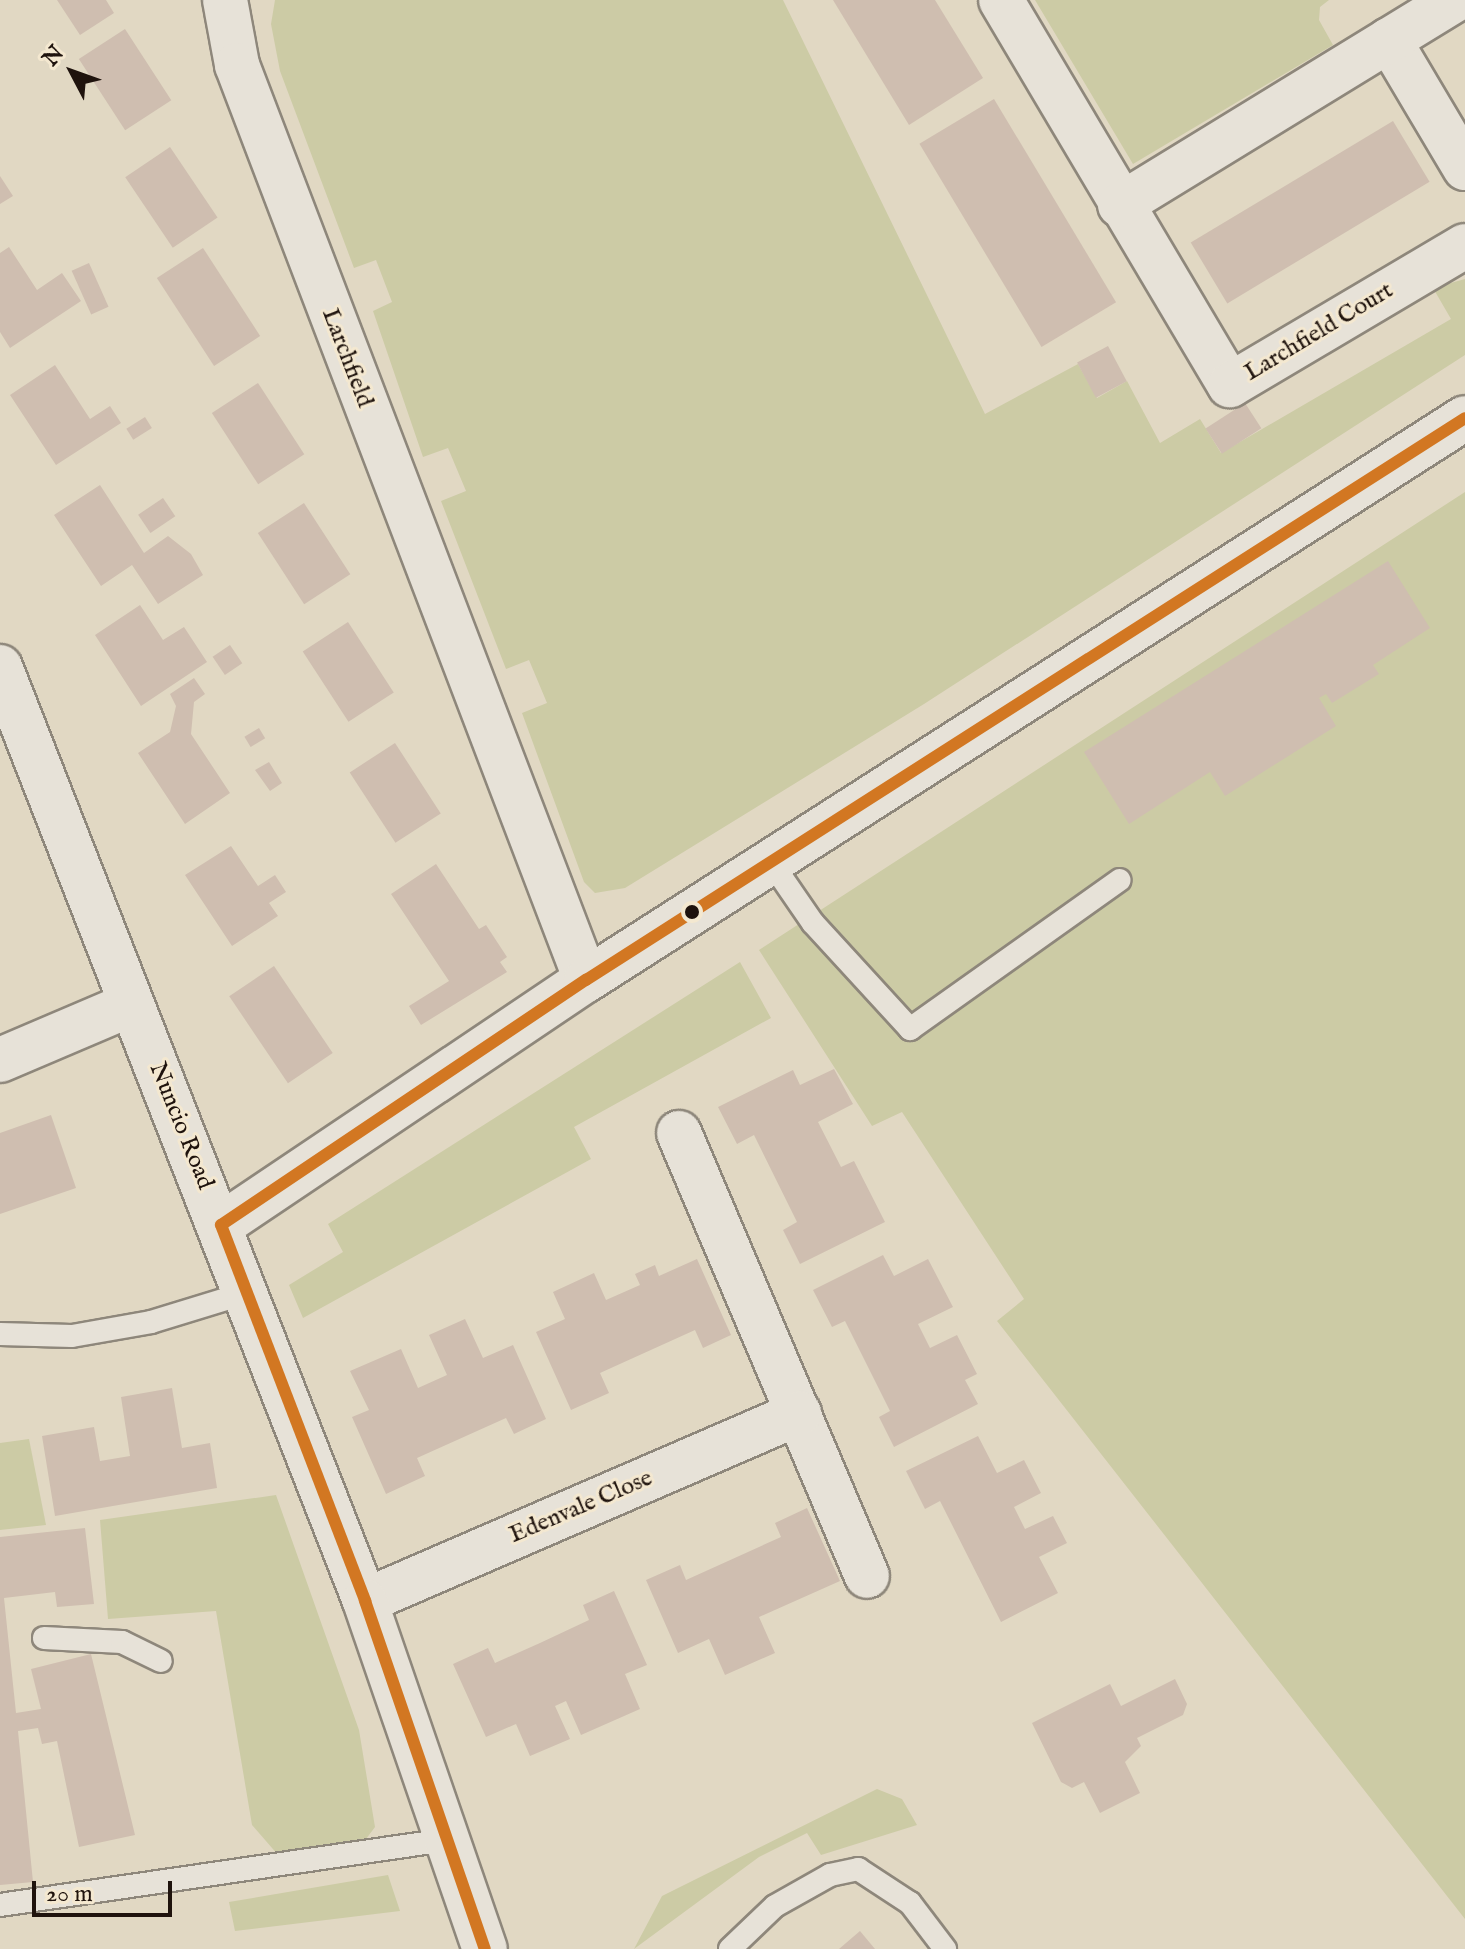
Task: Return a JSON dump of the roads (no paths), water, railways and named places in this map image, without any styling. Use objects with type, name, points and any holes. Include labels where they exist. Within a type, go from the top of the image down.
[{"type":"street","name":"Larchfield","points":[[225,0],[253,108],[586,980]]},
{"type":"street","name":"Larchfield Court","points":[[1001,0],[1120,205],[1230,385],[1465,246]]},
{"type":"street","points":[[1120,205],[1455,0]]},
{"type":"street","points":[[1389,40],[1465,168]]},
{"type":"street","points":[[221,1225],[586,980],[1465,418]]},
{"type":"street","name":"Nuncio Road","points":[[0,667],[221,1225],[365,1601],[485,1949]]},
{"type":"street","points":[[0,1060],[131,1004]]},
{"type":"street","points":[[679,1133],[867,1576]]},
{"type":"street","name":"Edenvale Close","points":[[365,1601],[799,1413]]},
{"type":"lane","points":[[771,862],[813,923],[910,1029],[1120,880]]},
{"type":"lane","points":[[0,1334],[72,1336],[151,1322],[246,1293]]},
{"type":"lane","points":[[44,1638],[122,1642],[161,1661]]},
{"type":"lane","points":[[0,1905],[448,1840]]},
{"type":"lane","points":[[730,1949],[775,1906],[830,1875],[858,1869],[910,1903],[945,1949]]}]
